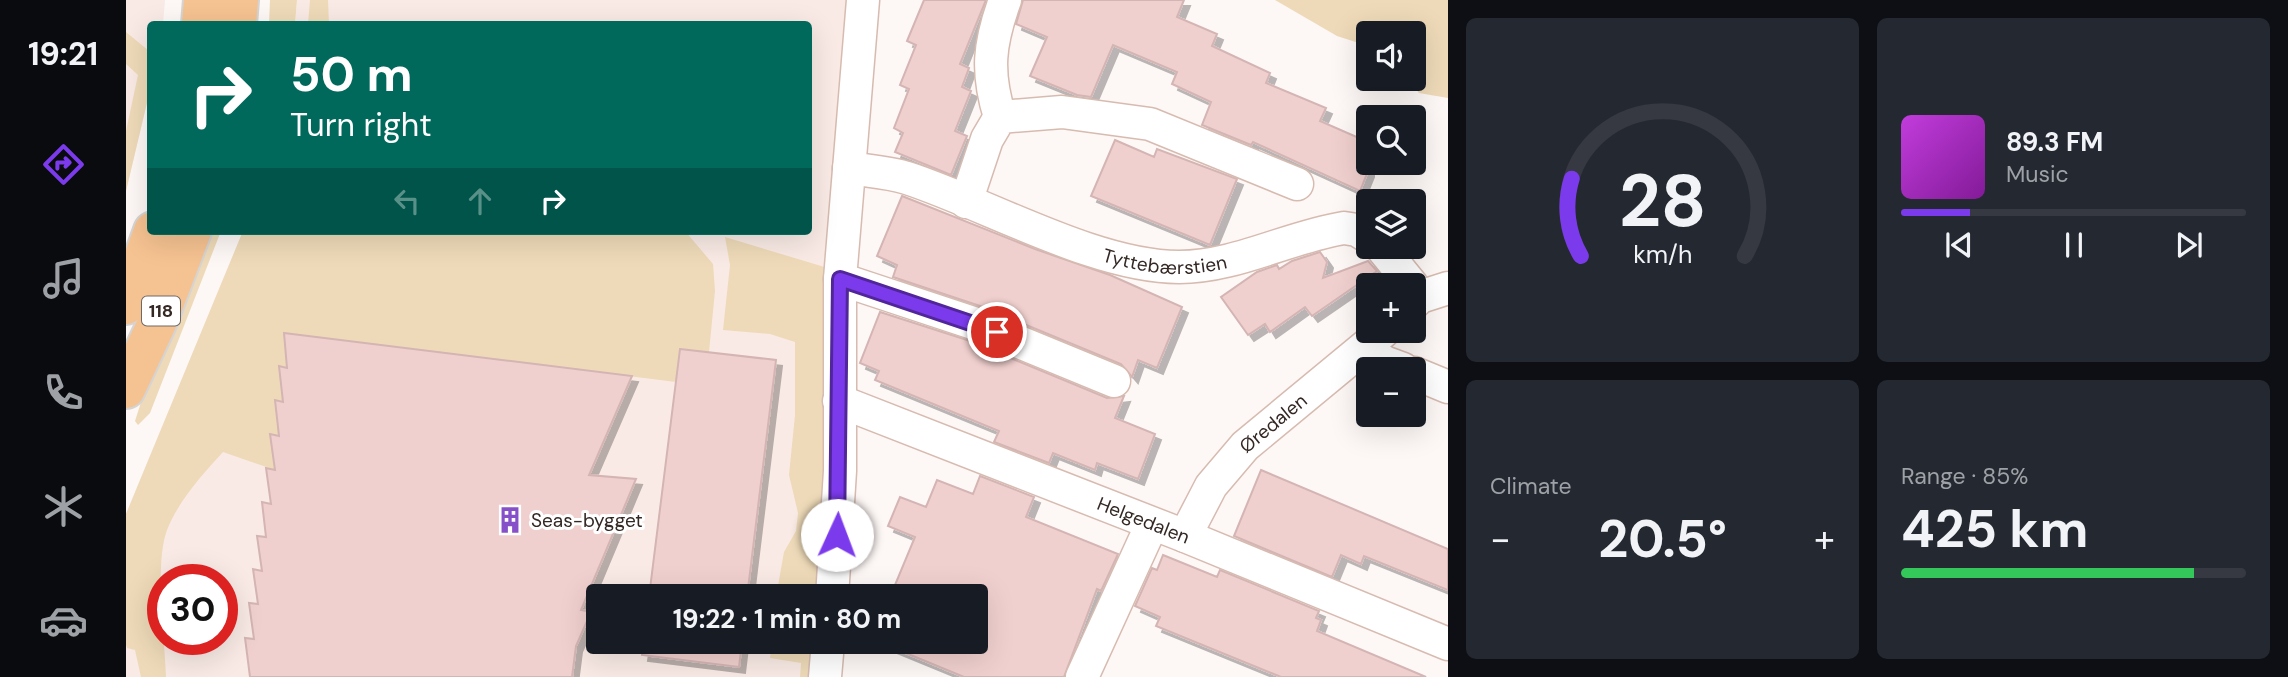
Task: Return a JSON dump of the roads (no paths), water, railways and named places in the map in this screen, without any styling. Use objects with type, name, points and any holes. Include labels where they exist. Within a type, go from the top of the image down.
[{"type":"main road","points":[[201,21],[203,0]]},
{"type":"main road","points":[[237,21],[239,0]]},
{"type":"main road","name":"118","points":[[126,305],[152,235]]},
{"type":"main road","name":"118","points":[[126,389],[157,323],[190,235]]},
{"type":"street","points":[[833,584],[839,483],[840,279],[863,0]]},
{"type":"street","points":[[966,202],[987,139],[1000,117],[989,69],[994,31],[1005,0]]},
{"type":"street","points":[[1000,117],[1062,112],[1150,124],[1297,184]]},
{"type":"street","name":"Tyttebærstien","points":[[849,168],[905,177],[1102,252],[1139,263],[1179,267],[1247,255],[1339,229],[1356,230]]},
{"type":"street","points":[[1392,259],[1405,273]]},
{"type":"street","points":[[840,279],[973,323],[1114,381]]},
{"type":"street","name":"Øredalen","points":[[1185,536],[1211,486],[1245,446],[1370,343]]},
{"type":"street","points":[[1426,378],[1448,387]]},
{"type":"street","name":"Helgedalen","points":[[839,401],[1185,536],[1448,644]]},
{"type":"street","points":[[1082,677],[1152,524]]},
{"type":"street","points":[[825,677],[827,654]]},
{"type":"place","name":"Seas-bygget","points":[[510,520]]}]
